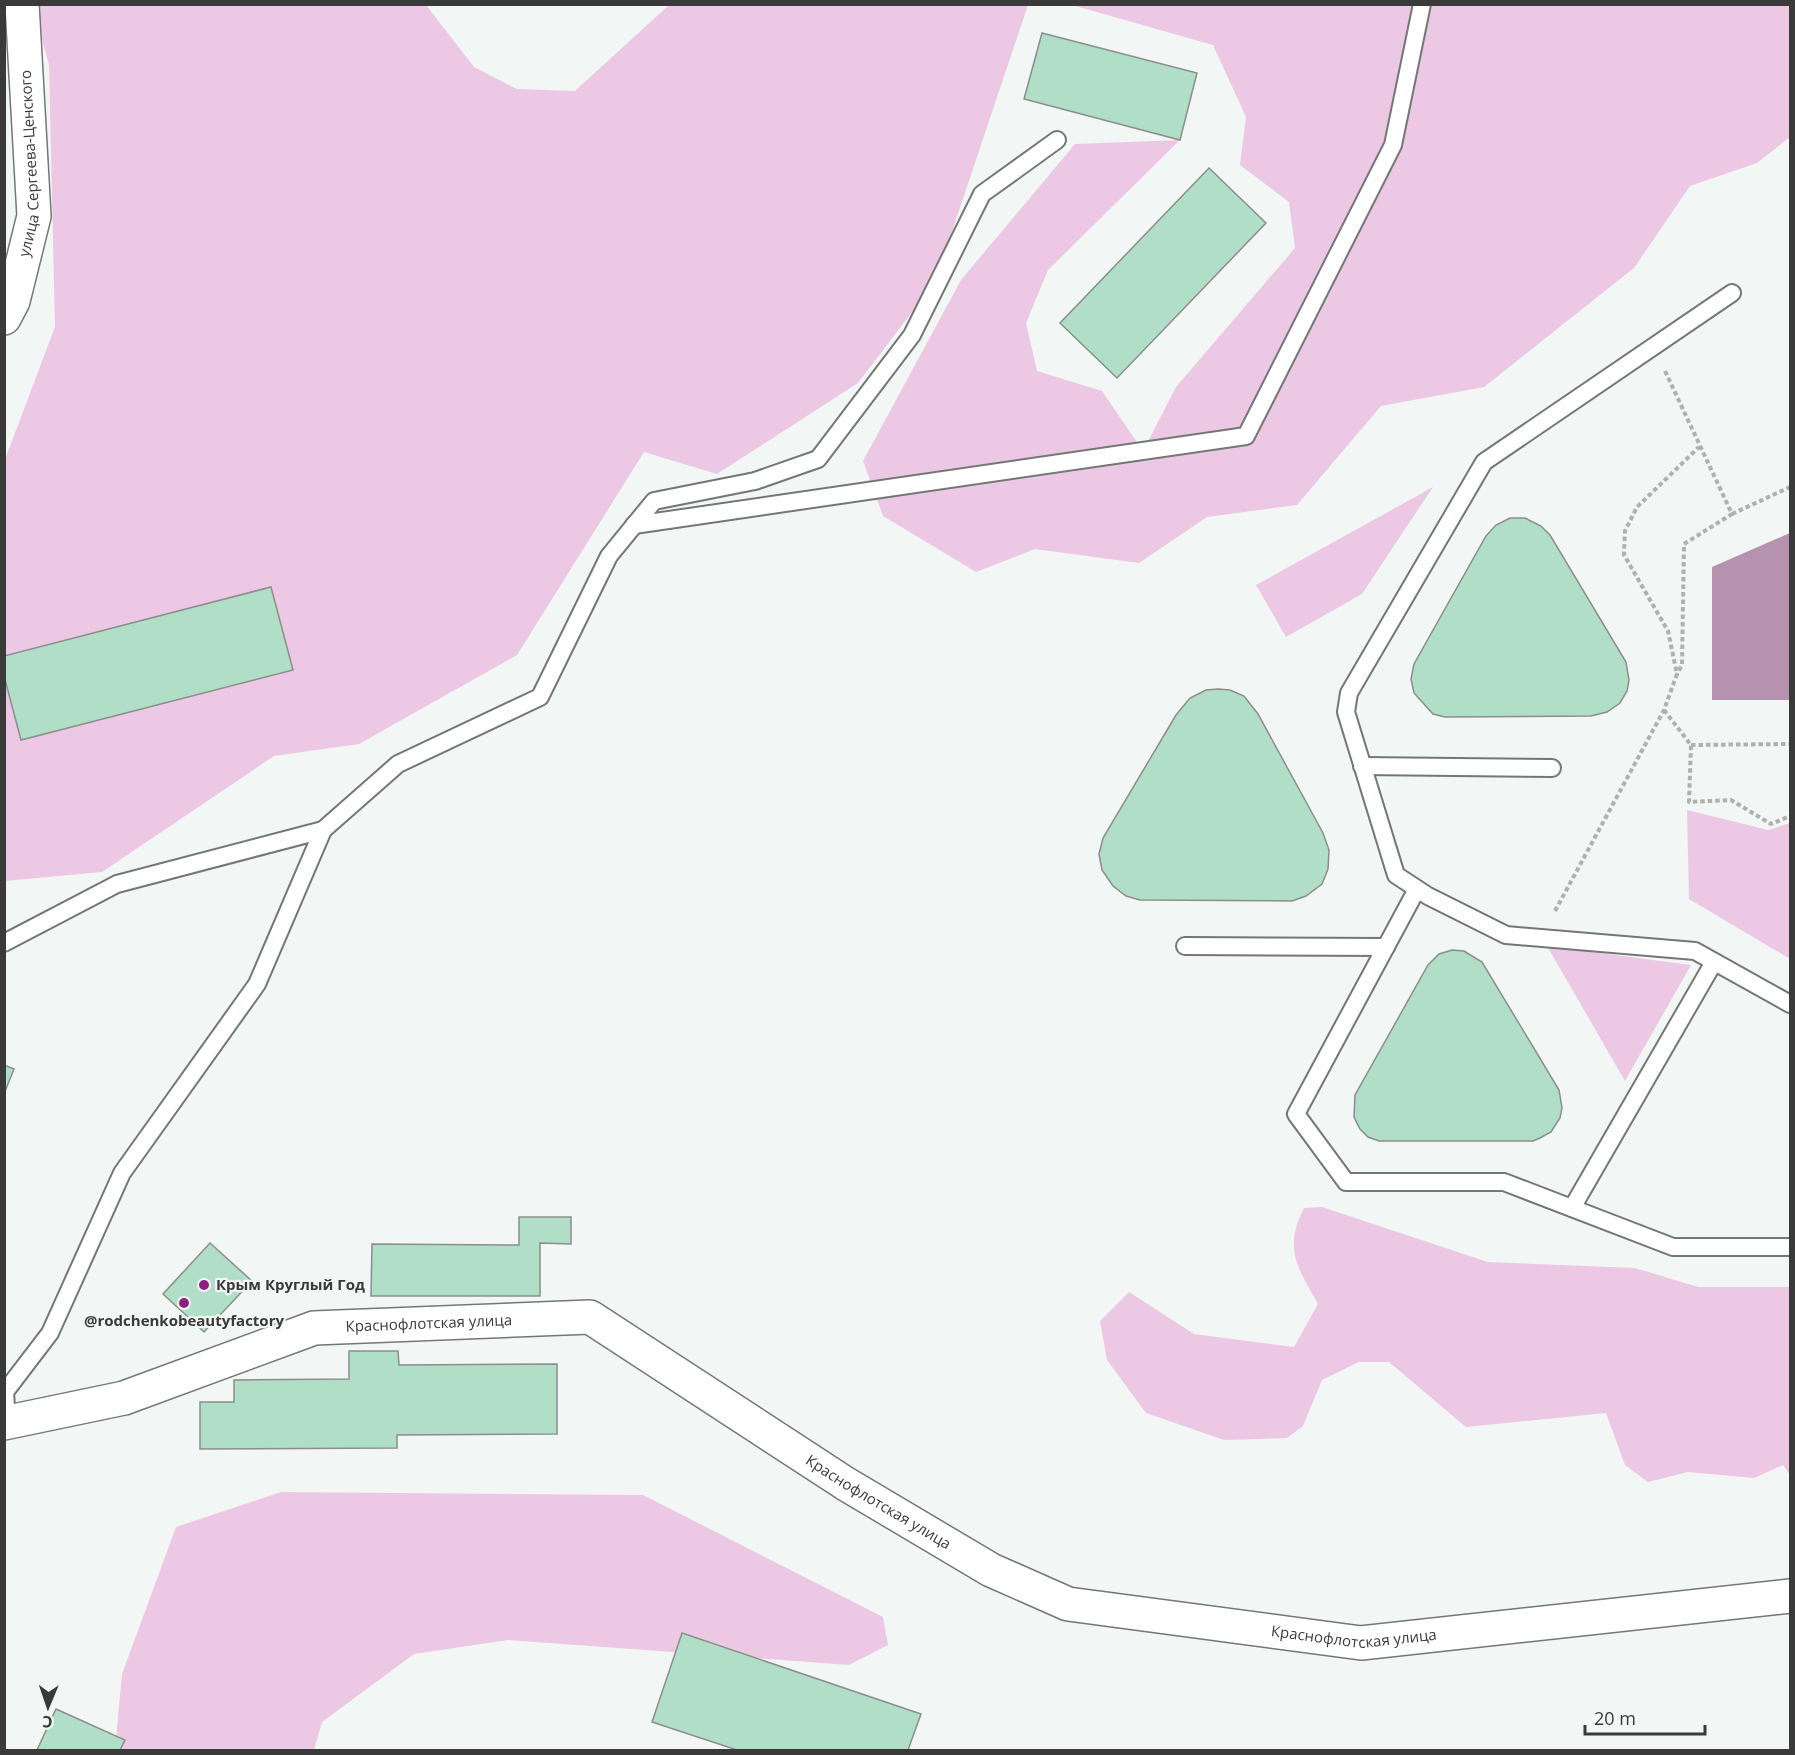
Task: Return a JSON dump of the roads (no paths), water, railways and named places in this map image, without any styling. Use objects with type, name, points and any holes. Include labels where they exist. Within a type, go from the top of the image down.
[{"type":"street","name":"улица Сергеева-Ценского","points":[[4,318],[13,301],[33,216],[22,4]]},
{"type":"street","name":"Краснофлотская улица","points":[[6,1422],[124,1398],[314,1329],[590,1317],[856,1490],[991,1570],[1068,1604],[1361,1642],[1791,1596]]},
{"type":"lane","points":[[634,525],[1246,436],[1393,145],[1422,4]]},
{"type":"lane","points":[[6,1422],[5,1392],[50,1333],[122,1173],[257,984],[323,830],[399,764],[540,697],[609,556],[654,501],[755,481],[818,459],[912,335],[982,194],[1057,140]]},
{"type":"lane","points":[[1732,293],[1484,462],[1349,693],[1346,712],[1396,875],[1417,889],[1506,935],[1695,951],[1791,1004]]},
{"type":"lane","points":[[1362,766],[1552,768]]},
{"type":"lane","points":[[4,943],[117,885],[323,830]]},
{"type":"lane","points":[[1417,889],[1296,1114],[1346,1182],[1503,1182],[1673,1247],[1791,1247]]},
{"type":"lane","points":[[1185,946],[1386,947]]},
{"type":"lane","points":[[1572,1208],[1714,962]]},
{"type":"place","name":"Крым Круглый Год","points":[[204,1285]]},
{"type":"place","name":"@rodchenkobeautyfactory","points":[[184,1303]]}]
